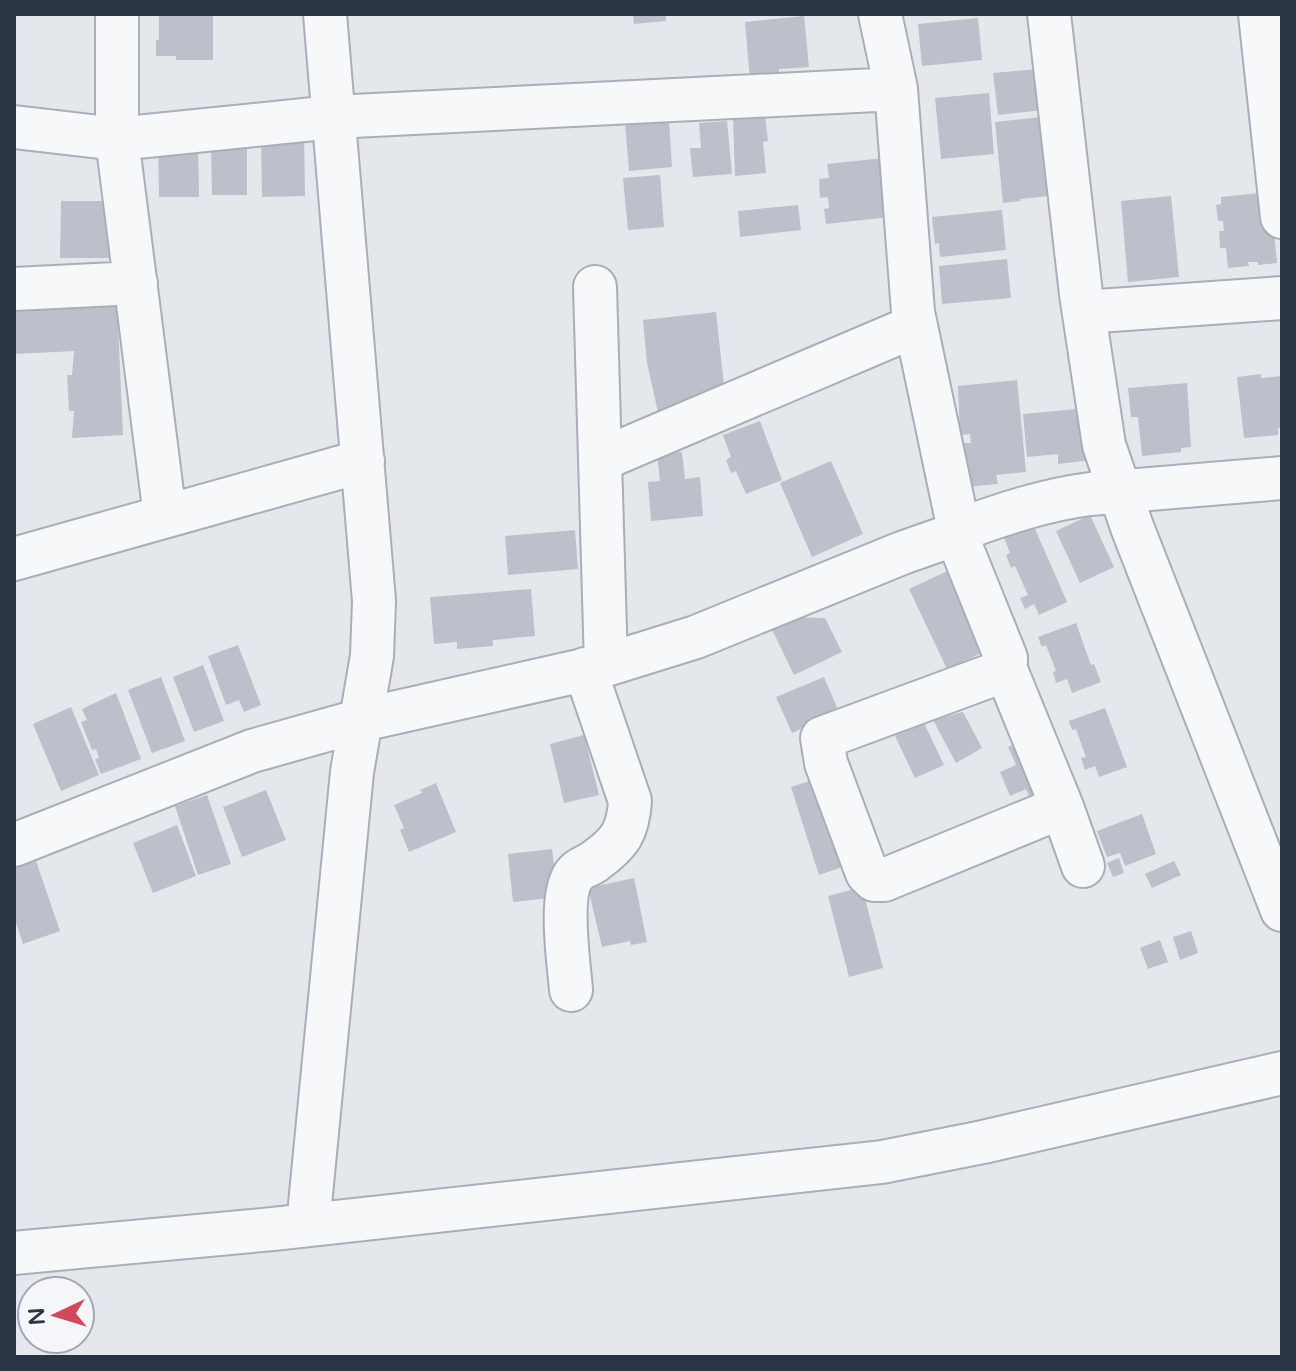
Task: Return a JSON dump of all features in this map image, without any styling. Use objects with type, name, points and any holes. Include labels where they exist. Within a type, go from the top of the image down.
[{"type":"street","points":[[117,14],[117,139],[165,516]]},
{"type":"street","points":[[308,1225],[352,772],[372,656],[374,601],[325,14]]},
{"type":"street","points":[[880,14],[896,89],[915,326],[958,532],[1006,658],[1006,670],[1083,866]]},
{"type":"street","points":[[1049,14],[1084,312],[1104,445],[1282,910]]},
{"type":"street","points":[[1260,14],[1276,124],[1282,217]]},
{"type":"street","points":[[14,127],[117,139],[333,117],[896,89]]},
{"type":"street","points":[[14,289],[136,283]]},
{"type":"street","points":[[571,990],[566,908],[571,882],[575,872],[596,861],[624,836],[630,801],[595,667],[600,460],[595,287]]},
{"type":"street","points":[[1084,312],[1282,298]]},
{"type":"street","points":[[600,460],[915,326]]},
{"type":"street","points":[[14,559],[363,461]]},
{"type":"street","points":[[14,845],[252,751],[362,720],[595,667],[696,637],[1022,508],[1061,498],[1282,478]]},
{"type":"street","points":[[1006,670],[822,738],[826,763],[867,873],[874,880],[893,878],[1062,807]]},
{"type":"street","points":[[14,1253],[308,1225],[882,1162],[983,1142],[1282,1073]]},
{"type":"building","points":[[633,14],[666,14],[666,21],[634,24]]},
{"type":"building","points":[[213,15],[213,60],[176,60],[176,56],[156,56],[159,16]]},
{"type":"building","points":[[804,16],[809,67],[779,69],[779,77],[750,80],[745,22]]},
{"type":"building","points":[[978,18],[982,60],[922,66],[918,24]]},
{"type":"building","points":[[1050,68],[1053,109],[998,115],[993,73]]},
{"type":"building","points":[[989,93],[994,154],[941,159],[935,98]]},
{"type":"building","points":[[765,115],[768,141],[763,142],[766,173],[735,176],[733,118]]},
{"type":"building","points":[[1060,115],[1067,194],[1003,203],[995,122]]},
{"type":"building","points":[[669,120],[672,167],[629,171],[625,123]]},
{"type":"building","points":[[727,121],[732,174],[693,177],[690,148],[701,148],[699,123]]},
{"type":"building","points":[[261,132],[304,132],[305,196],[262,197]]},
{"type":"building","points":[[158,140],[198,140],[199,197],[159,197]]},
{"type":"building","points":[[211,142],[247,142],[247,195],[212,195]]},
{"type":"building","points":[[884,158],[890,217],[826,224],[824,209],[829,208],[828,197],[820,198],[819,179],[829,178],[827,164]]},
{"type":"building","points":[[660,175],[664,227],[628,230],[623,178]]},
{"type":"building","points":[[1270,192],[1277,263],[1258,265],[1258,262],[1248,262],[1249,266],[1228,268],[1226,248],[1220,248],[1219,231],[1224,231],[1223,221],[1218,221],[1216,205],[1221,204],[1221,197]]},
{"type":"building","points":[[1171,196],[1179,277],[1128,282],[1121,201]]},
{"type":"building","points":[[61,201],[112,201],[111,258],[60,258]]},
{"type":"building","points":[[798,205],[801,230],[740,237],[738,211]]},
{"type":"building","points":[[1002,210],[1006,250],[940,257],[932,217]]},
{"type":"building","points":[[1007,259],[1011,298],[942,304],[939,266]]},
{"type":"building","points":[[117,302],[123,435],[72,438],[74,411],[69,411],[67,375],[72,375],[74,351],[14,354],[14,308]]},
{"type":"building","points":[[716,312],[725,395],[660,421],[647,363],[643,320]]},
{"type":"building","points":[[1261,374],[1261,378],[1282,376],[1282,428],[1278,428],[1278,435],[1244,438],[1237,377]]},
{"type":"building","points":[[1017,380],[1026,472],[996,475],[998,484],[965,487],[962,457],[966,456],[966,450],[961,450],[961,443],[971,443],[970,434],[960,435],[958,386]]},
{"type":"building","points":[[1187,383],[1191,447],[1181,448],[1181,452],[1142,456],[1138,417],[1131,417],[1128,388]]},
{"type":"building","points":[[1087,408],[1092,460],[1058,464],[1058,454],[1027,457],[1023,414]]},
{"type":"building","points":[[760,421],[782,480],[746,494],[736,471],[731,473],[726,460],[731,457],[723,435]]},
{"type":"building","points":[[682,452],[685,479],[700,477],[703,516],[651,521],[648,482],[660,481],[657,454]]},
{"type":"building","points":[[831,461],[863,534],[812,557],[780,483]]},
{"type":"building","points":[[1090,515],[1114,567],[1080,583],[1056,531]]},
{"type":"building","points":[[1032,522],[1067,602],[1039,615],[1034,604],[1025,609],[1020,598],[1028,595],[1015,566],[1011,568],[1006,555],[1010,553],[1003,535]]},
{"type":"building","points":[[575,530],[578,569],[508,575],[505,536]]},
{"type":"building","points":[[958,566],[964,597],[959,599],[968,619],[995,647],[947,669],[909,589]]},
{"type":"building","points":[[531,589],[535,636],[493,640],[493,646],[457,649],[457,642],[434,644],[430,597]]},
{"type":"building","points":[[783,617],[825,618],[842,652],[794,675],[769,623]]},
{"type":"building","points":[[1076,623],[1091,665],[1094,664],[1101,682],[1072,693],[1067,679],[1056,683],[1053,672],[1056,671],[1046,645],[1042,647],[1038,637]]},
{"type":"building","points":[[238,645],[261,705],[244,712],[239,700],[226,705],[208,656]]},
{"type":"building","points":[[203,665],[224,721],[194,732],[173,677]]},
{"type":"building","points":[[161,677],[185,741],[152,753],[128,690]]},
{"type":"building","points":[[824,677],[839,712],[792,733],[776,697]]},
{"type":"building","points":[[116,693],[141,759],[101,774],[95,759],[99,758],[96,749],[92,750],[81,722],[87,720],[82,709]]},
{"type":"building","points":[[71,707],[99,775],[61,791],[33,724]]},
{"type":"building","points":[[1105,708],[1127,767],[1099,777],[1095,766],[1085,770],[1081,758],[1086,757],[1076,729],[1072,730],[1069,721]]},
{"type":"building","points":[[963,712],[982,748],[956,763],[933,720]]},
{"type":"building","points":[[924,723],[944,765],[915,778],[895,736]]},
{"type":"building","points":[[584,735],[599,795],[564,803],[550,744]]},
{"type":"building","points":[[1023,740],[1044,789],[1029,796],[1026,789],[1010,796],[1000,772],[1016,765],[1008,747]]},
{"type":"building","points":[[826,776],[854,863],[819,875],[791,787]]},
{"type":"building","points":[[436,783],[456,832],[409,852],[400,830],[404,828],[394,805]]},
{"type":"building","points":[[266,790],[286,840],[242,857],[223,807]]},
{"type":"building","points":[[207,795],[231,864],[198,875],[175,806]]},
{"type":"building","points":[[1142,814],[1156,854],[1125,866],[1120,853],[1107,857],[1097,831]]},
{"type":"building","points":[[177,825],[196,876],[153,893],[133,843]]},
{"type":"building","points":[[552,849],[558,897],[513,902],[508,854]]},
{"type":"building","points":[[1119,858],[1124,873],[1113,877],[1107,863]]},
{"type":"building","points":[[36,861],[60,931],[23,944],[14,917],[14,869]]},
{"type":"building","points":[[1174,861],[1181,875],[1152,888],[1145,874]]},
{"type":"building","points":[[634,878],[647,942],[631,945],[630,941],[602,947],[588,888]]},
{"type":"building","points":[[862,887],[883,968],[849,977],[828,896]]},
{"type":"building","points":[[1191,931],[1198,953],[1180,960],[1173,937]]},
{"type":"building","points":[[1160,940],[1168,962],[1148,969],[1140,948]]}]
